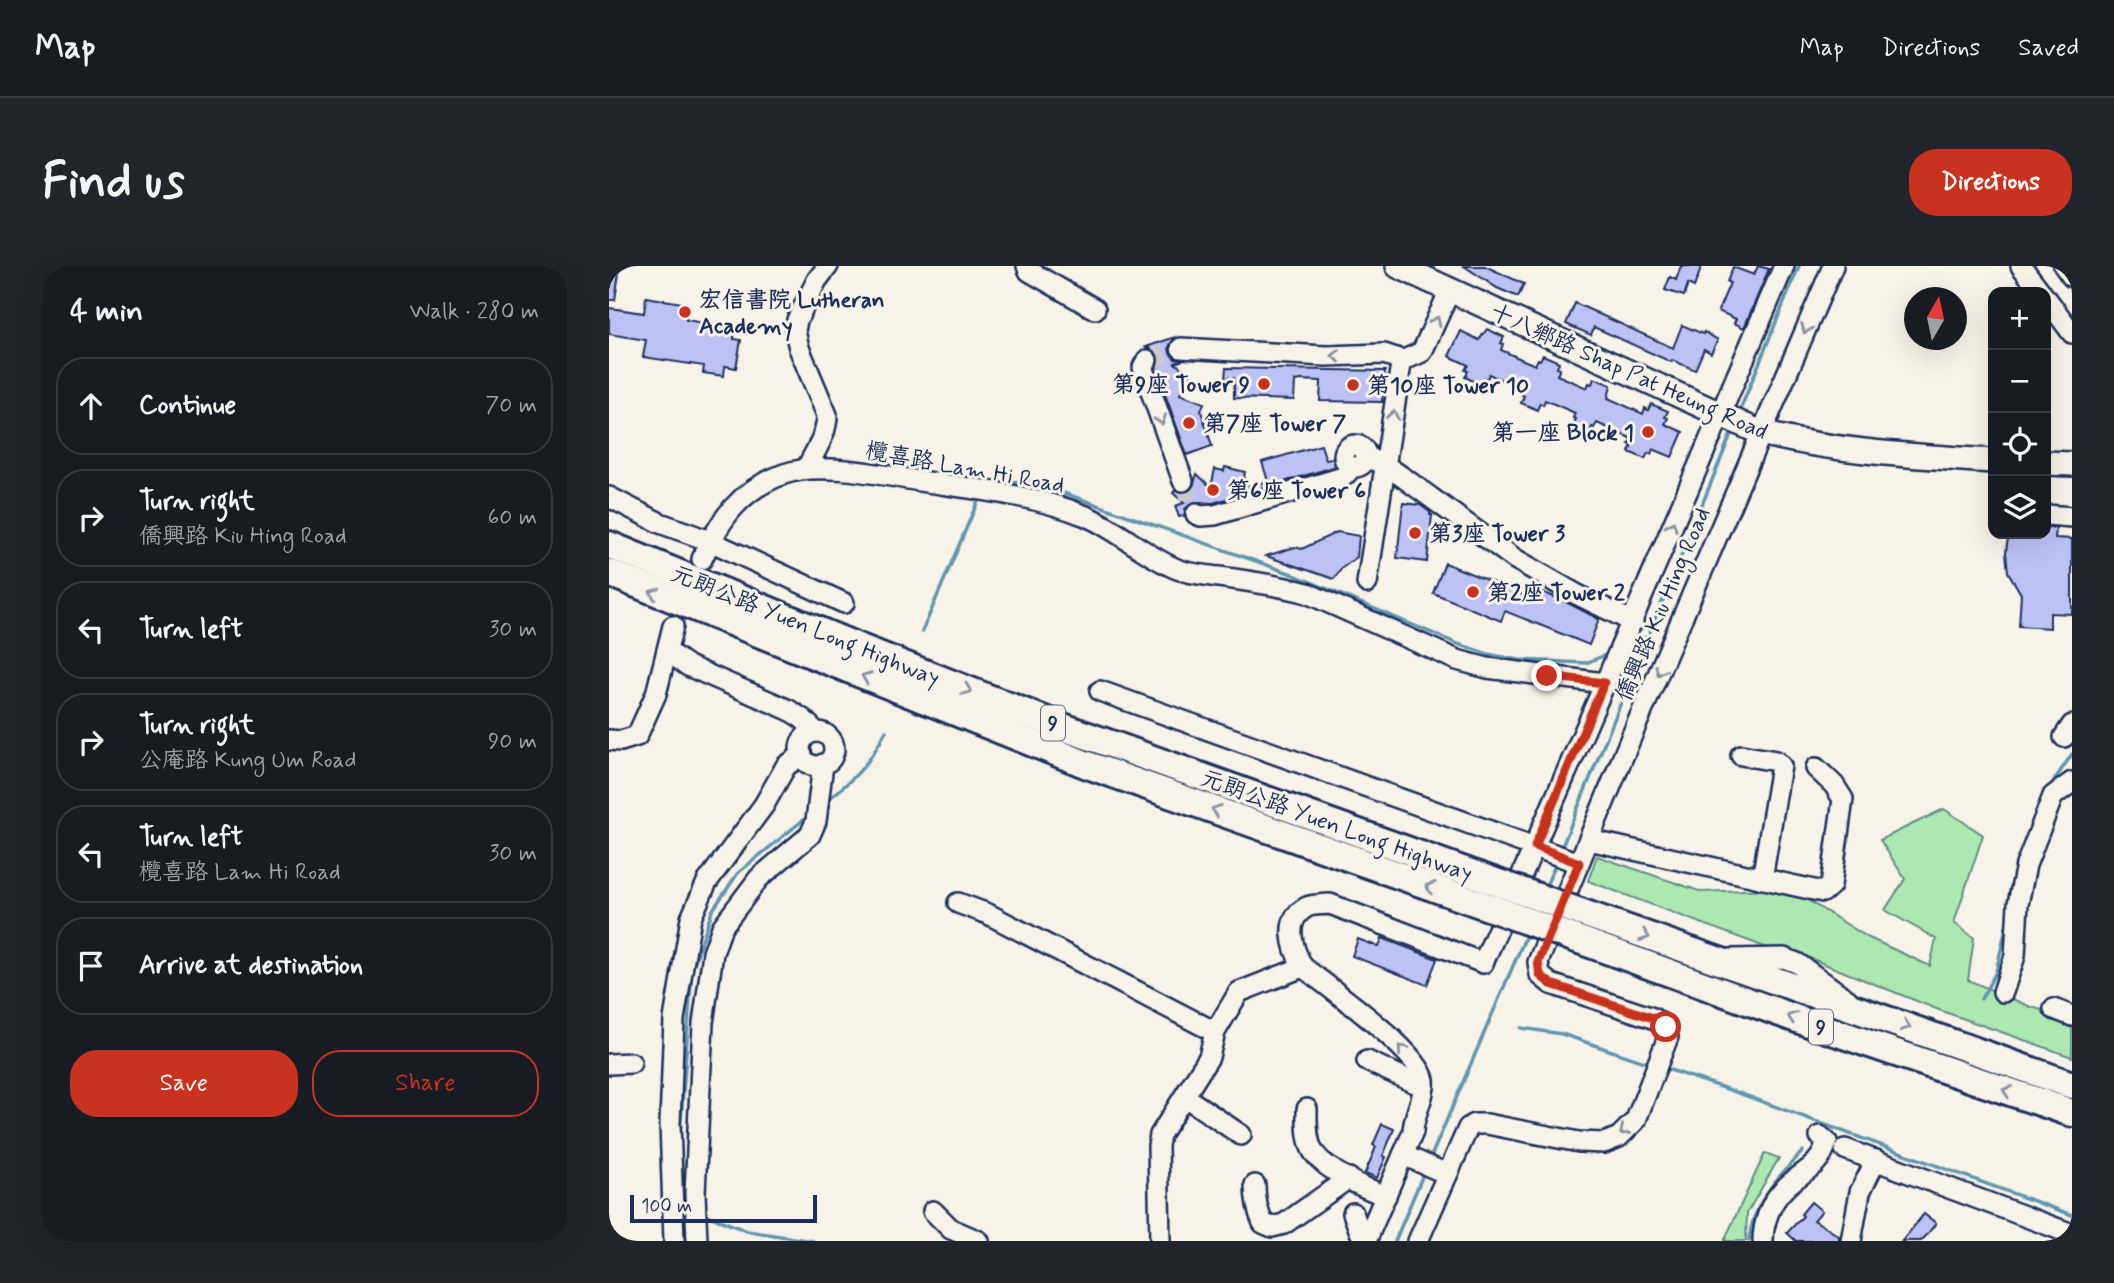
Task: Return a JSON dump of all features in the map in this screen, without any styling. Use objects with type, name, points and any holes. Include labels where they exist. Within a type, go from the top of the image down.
[{"type":"highway","name":"元朗公路 Yuen Long Highway","points":[[609,545],[908,667],[1499,897],[1571,937],[1797,1019],[2072,1113]]},
{"type":"highway","name":"元朗公路 Yuen Long Highway","points":[[609,573],[1085,764],[1499,897],[1580,912],[2072,1085]]},
{"type":"main road","name":"十八鄉路 Shap Pat Heung Road","points":[[1398,266],[1759,431],[1796,442],[1988,461]]},
{"type":"main road","points":[[2051,463],[2072,464]]},
{"type":"street","points":[[807,468],[824,433],[827,415],[799,348],[795,331],[797,320],[817,279],[828,266]]},
{"type":"street","points":[[1027,266],[1029,271],[1095,309]]},
{"type":"street","points":[[1353,1213],[1360,1232],[1368,1238],[1413,1132],[1424,1079],[1420,1069],[1390,1035],[1303,967],[1294,951],[1292,930],[1296,916],[1309,906],[1330,904],[1483,963],[1607,676],[1725,416],[1784,266]]},
{"type":"street","name":"僑興路 Kiu Hing Road","points":[[1447,1174],[1468,1128],[1474,1124],[1487,1124],[1579,1142],[1604,1143],[1619,1137],[1636,1120],[1668,1037],[1666,1027],[1653,1018],[1551,984],[1540,975],[1538,962],[1759,431],[1833,266]]},
{"type":"street","points":[[2021,266],[2037,287]]},
{"type":"street","points":[[2064,266],[2072,277]]},
{"type":"street","points":[[1367,583],[1401,364],[1422,352],[1450,290]]},
{"type":"street","points":[[2051,305],[2072,333]]},
{"type":"street","points":[[1181,348],[1326,356],[1384,354],[1397,358],[1401,364]]},
{"type":"street","points":[[1147,360],[1143,367],[1144,372],[1183,481]]},
{"type":"street","points":[[1196,514],[1215,514],[1343,477],[1358,461],[1385,465],[1515,559],[1630,627]]},
{"type":"street","name":"欖喜路 Lam Hi Road","points":[[706,550],[726,513],[755,487],[784,473],[807,468],[859,472],[1010,496],[1088,517],[1160,561],[1180,570],[1287,587],[1307,593],[1457,660],[1487,668],[1607,676]]},
{"type":"street","points":[[609,497],[706,550],[844,603]]},
{"type":"street","points":[[2051,515],[2072,517]]},
{"type":"street","points":[[609,740],[621,741],[637,736],[656,694],[673,626]]},
{"type":"street","points":[[667,650],[688,666],[789,710],[816,732]]},
{"type":"street","points":[[1100,691],[1579,863]]},
{"type":"street","points":[[816,732],[826,734],[833,743],[833,753],[823,764],[808,763],[802,755],[803,740],[816,732]]},
{"type":"street","points":[[674,1241],[670,1123],[674,1018],[691,918],[707,883],[764,805],[786,766],[802,755]]},
{"type":"street","points":[[1741,755],[1776,761],[1781,766],[1762,879]]},
{"type":"street","points":[[696,1236],[695,1193],[703,1023],[713,953],[722,927],[759,878],[810,835],[816,821],[823,764]]},
{"type":"street","points":[[1589,840],[1823,892],[1831,885],[1843,799],[1834,785],[1816,768]]},
{"type":"street","points":[[2003,992],[2015,956],[2018,904],[2026,865],[2053,796],[2072,782]]},
{"type":"street","points":[[958,903],[988,914],[1215,1032]]},
{"type":"street","points":[[1160,1241],[1158,1139],[1209,1057],[1215,1032],[1239,992],[1303,967]]},
{"type":"street","points":[[1367,1061],[1424,1087]]},
{"type":"street","points":[[609,1064],[631,1063]]},
{"type":"street","points":[[1185,1097],[1241,1135]]},
{"type":"street","points":[[1307,1109],[1308,1133],[1313,1152],[1335,1171],[1386,1196]]},
{"type":"street","points":[[1763,1241],[1764,1224],[1782,1190],[1814,1166],[1823,1155],[1827,1142],[1820,1136]]},
{"type":"street","points":[[1845,1149],[2072,1234]]},
{"type":"street","points":[[1403,1155],[1447,1174],[1418,1241]]},
{"type":"street","points":[[1851,1241],[1860,1192],[1876,1160]]},
{"type":"street","points":[[1255,1185],[1258,1211],[1263,1223],[1272,1227],[1284,1224],[1349,1178]]},
{"type":"street","points":[[933,1211],[951,1228],[979,1241]]},
{"type":"green space","points":[[1944,809],[1983,835],[1954,923],[1974,938],[1968,980],[2031,1007],[2072,1018],[2072,1057],[1939,1010],[1807,957],[1773,950],[1588,881],[1597,856],[1702,892],[1788,888],[1869,938],[1930,966],[1936,939],[1885,910],[1905,879],[1880,840]]},
{"type":"green space","points":[[1765,1153],[1779,1158],[1747,1213],[1746,1241],[1724,1241]]},
{"type":"building","points":[[609,266],[620,266],[615,300],[609,300]]},
{"type":"building","points":[[1464,266],[1485,266],[1524,284],[1518,297],[1497,288]]},
{"type":"building","points":[[1681,266],[1702,266],[1694,287],[1688,284],[1684,296],[1665,290],[1670,277],[1676,280]]},
{"type":"building","points":[[1758,266],[1769,269],[1744,328],[1734,323],[1736,319],[1718,311],[1730,283],[1727,282],[1733,267],[1754,275]]},
{"type":"building","points":[[646,297],[688,304],[686,320],[735,328],[734,339],[741,340],[736,368],[725,366],[724,376],[703,373],[704,366],[643,357],[646,340],[609,334],[609,308],[644,313]]},
{"type":"building","points":[[1575,303],[1673,348],[1682,325],[1718,340],[1711,353],[1704,349],[1695,370],[1594,327],[1591,335],[1566,324]]},
{"type":"building","points":[[1487,329],[1504,337],[1501,350],[1535,365],[1543,355],[1559,362],[1557,375],[1587,388],[1594,378],[1611,385],[1608,398],[1643,414],[1645,408],[1648,410],[1651,404],[1668,411],[1665,424],[1683,432],[1672,457],[1653,449],[1645,459],[1629,452],[1632,439],[1597,423],[1589,433],[1573,426],[1575,413],[1545,400],[1537,410],[1521,403],[1524,390],[1489,374],[1481,385],[1465,377],[1468,365],[1449,356],[1461,331],[1479,340]]},
{"type":"building","points":[[1175,337],[1169,347],[1170,353],[1175,359],[1183,360],[1175,363],[1193,377],[1180,394],[1204,403],[1201,411],[1212,446],[1187,455],[1156,369],[1158,354],[1146,347]]},
{"type":"building","points":[[1226,368],[1385,371],[1382,402],[1320,401],[1321,381],[1300,380],[1295,381],[1294,400],[1234,398],[1234,378],[1225,378]]},
{"type":"building","points":[[1321,445],[1326,460],[1334,458],[1337,466],[1213,503],[1194,502],[1185,509],[1184,516],[1179,517],[1175,506],[1184,503],[1173,493],[1175,490],[1186,493],[1192,489],[1197,474],[1211,487],[1215,469],[1224,471],[1225,467],[1245,472],[1242,487],[1249,487],[1268,481],[1262,462]]},
{"type":"building","name":"第3座 Tower 3","points":[[1403,503],[1420,505],[1432,515],[1427,562],[1397,558]]},
{"type":"building","points":[[2051,528],[2056,528],[2055,538],[2072,539],[2072,614],[2050,613],[2050,628],[2019,626],[2021,594],[2008,572],[2006,553],[2008,539],[2051,539]]},
{"type":"building","points":[[1337,532],[1359,536],[1357,557],[1342,568],[1334,579],[1266,556],[1295,547],[1302,549]]},
{"type":"building","points":[[1445,563],[1528,597],[1532,588],[1599,619],[1589,645],[1505,611],[1501,621],[1433,593]]},
{"type":"building","points":[[1382,938],[1437,959],[1427,985],[1352,956],[1358,939],[1379,947]]},
{"type":"building","points":[[1382,1124],[1394,1129],[1377,1178],[1365,1173]]},
{"type":"building","points":[[1811,1202],[1822,1211],[1814,1220],[1839,1236],[1839,1241],[1796,1241],[1787,1233],[1803,1216],[1801,1214]]},
{"type":"building","points":[[1924,1214],[1936,1223],[1926,1236],[1921,1241],[1902,1241]]},
{"type":"waterway","points":[[1738,415],[1799,266]]},
{"type":"waterway","points":[[1561,849],[1733,429]]},
{"type":"waterway","points":[[998,484],[1022,481],[1058,491],[1292,574],[1488,654],[1519,660],[1586,663],[1610,653]]},
{"type":"waterway","points":[[922,632],[980,496]]},
{"type":"waterway","points":[[1630,644],[1648,636]]},
{"type":"waterway","points":[[825,802],[860,771],[886,731]]},
{"type":"waterway","points":[[2049,788],[2072,754]]},
{"type":"waterway","points":[[680,1134],[692,970],[712,911],[738,873],[808,816]]},
{"type":"waterway","points":[[1545,888],[1556,863]]},
{"type":"waterway","points":[[1981,999],[1996,972],[2008,919]]},
{"type":"waterway","points":[[1430,1159],[1528,931]]},
{"type":"waterway","points":[[1521,1028],[1562,1034],[1650,1064]]},
{"type":"waterway","points":[[1664,1068],[2072,1215]]},
{"type":"waterway","points":[[680,1142],[685,1204],[684,1241]]},
{"type":"waterway","points":[[1749,1241],[1751,1227],[1761,1203],[1776,1181],[1803,1151]]},
{"type":"waterway","points":[[1395,1241],[1424,1172]]},
{"type":"waterway","points":[[704,1214],[747,1231],[813,1241]]},
{"type":"tunnel","points":[[1147,360],[1181,348]]},
{"type":"tunnel","points":[[1183,481],[1196,514]]},
{"type":"place","name":"宏信書院 Lutheran Academy","points":[[685,312]]},
{"type":"place","name":"第9座 Tower 9","points":[[1264,384]]},
{"type":"place","name":"第10座 Tower 10","points":[[1353,385]]},
{"type":"place","name":"第7座 Tower 7","points":[[1189,423]]},
{"type":"place","name":"第一座 Block 1","points":[[1648,432]]},
{"type":"place","name":"第6座 Tower 6","points":[[1213,490]]},
{"type":"place","name":"第3座 Tower 3","points":[[1415,533]]},
{"type":"place","name":"第2座 Tower 2","points":[[1473,592]]},
{"type":"route","points":[[1547,676],[1604,683],[1535,846],[1579,863],[1538,962],[1540,975],[1551,984],[1653,1018],[1666,1027]]}]
